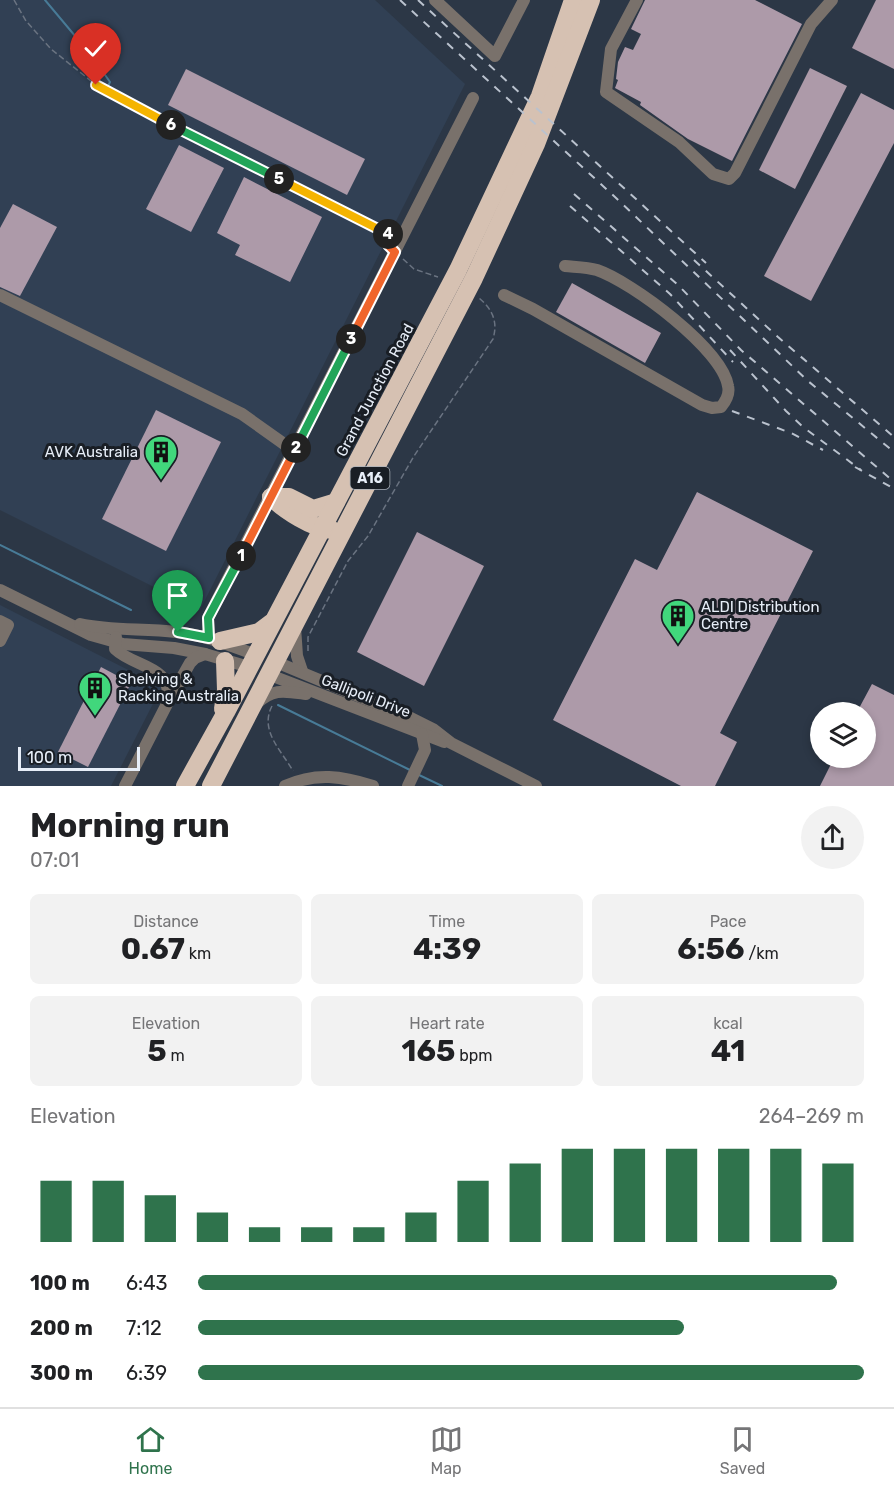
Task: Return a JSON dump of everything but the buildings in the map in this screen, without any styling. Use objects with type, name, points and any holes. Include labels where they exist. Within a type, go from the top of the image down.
[{"type":"highway","name":"Grand Junction Road","points":[[546,101],[573,0]]},
{"type":"highway","name":"Grand Junction Road","points":[[211,786],[347,522],[530,139],[591,0]]},
{"type":"highway","name":"Grand Junction Road","points":[[185,786],[336,502],[460,284]]},
{"type":"highway","points":[[271,497],[289,497],[313,509],[336,502]]},
{"type":"highway","points":[[271,497],[282,508],[322,530],[333,530],[347,522]]},
{"type":"highway","points":[[214,640],[259,632],[273,622]]},
{"type":"highway","points":[[220,723],[226,690],[225,661]]},
{"type":"highway","points":[[252,661],[273,669]]},
{"type":"street","points":[[435,0],[495,56],[524,0]]},
{"type":"street","points":[[637,0],[611,49],[606,92],[679,142],[713,174],[729,179],[735,172],[811,24],[832,0]]},
{"type":"street","points":[[214,640],[208,618],[474,98]]},
{"type":"street","points":[[504,295],[533,309],[702,405],[712,408],[722,407],[727,399],[729,387],[722,369],[707,349],[680,324],[636,291],[597,270],[565,266]]},
{"type":"street","points":[[0,296],[242,414],[294,451]]},
{"type":"street","points":[[0,590],[91,635],[114,642],[174,648],[205,654],[225,661],[252,661]]},
{"type":"street","points":[[47,614],[91,627],[178,632],[214,640],[252,661]]},
{"type":"street","points":[[0,621],[8,625],[0,641]]},
{"type":"street","points":[[295,626],[297,656],[302,671]]},
{"type":"street","points":[[122,630],[114,642],[115,649],[166,680],[169,690],[168,702]]},
{"type":"street","points":[[125,786],[190,663],[205,654]]},
{"type":"street","name":"Gallipoli Drive","points":[[273,669],[302,671],[411,718],[433,729],[451,743],[536,786]]},
{"type":"street","name":"Gallipoli Drive","points":[[273,669],[334,699],[440,741],[451,743]]},
{"type":"street","points":[[254,705],[271,692],[288,692],[334,699]]},
{"type":"street","points":[[410,783],[426,750],[422,734]]},
{"type":"street","points":[[285,786],[313,777],[346,777],[373,786]]},
{"type":"path","points":[[15,0],[26,21],[51,49],[96,85],[390,236],[388,245],[414,269],[460,284],[489,308],[495,319],[493,339],[414,456],[368,536],[348,561]]},
{"type":"shaded area","points":[[0,0],[375,0],[465,84],[200,610],[0,510]]},
{"type":"shaded area","points":[[0,605],[160,686],[111,786],[0,786]]},
{"type":"waterway","points":[[45,0],[91,55],[110,82],[108,86]]},
{"type":"waterway","points":[[0,545],[131,610]]},
{"type":"waterway","points":[[278,705],[410,770]]},
{"type":"waterway","points":[[417,774],[442,786]]},
{"type":"railway","points":[[400,0],[615,197],[808,381],[894,452]]},
{"type":"railway","points":[[418,0],[706,263]]},
{"type":"railway","points":[[574,194],[678,285],[741,350],[894,482]]},
{"type":"railway","points":[[570,206],[670,294],[733,362]]},
{"type":"railway","points":[[694,260],[778,337],[894,437]]},
{"type":"railway","points":[[730,350],[803,427],[861,470]]},
{"type":"railway","points":[[732,411],[791,433],[823,450]]},
{"type":"railway","points":[[855,467],[891,487]]},
{"type":"place","name":"AVK Australia","points":[[161,481]]},
{"type":"place","name":"ALDI Distribution Centre","points":[[678,645]]},
{"type":"place","name":"Shelving & Racking Australia","points":[[95,717]]},
{"type":"route","points":[[96,85],[390,236],[388,245],[395,252],[208,618],[209,638],[178,632]]}]
